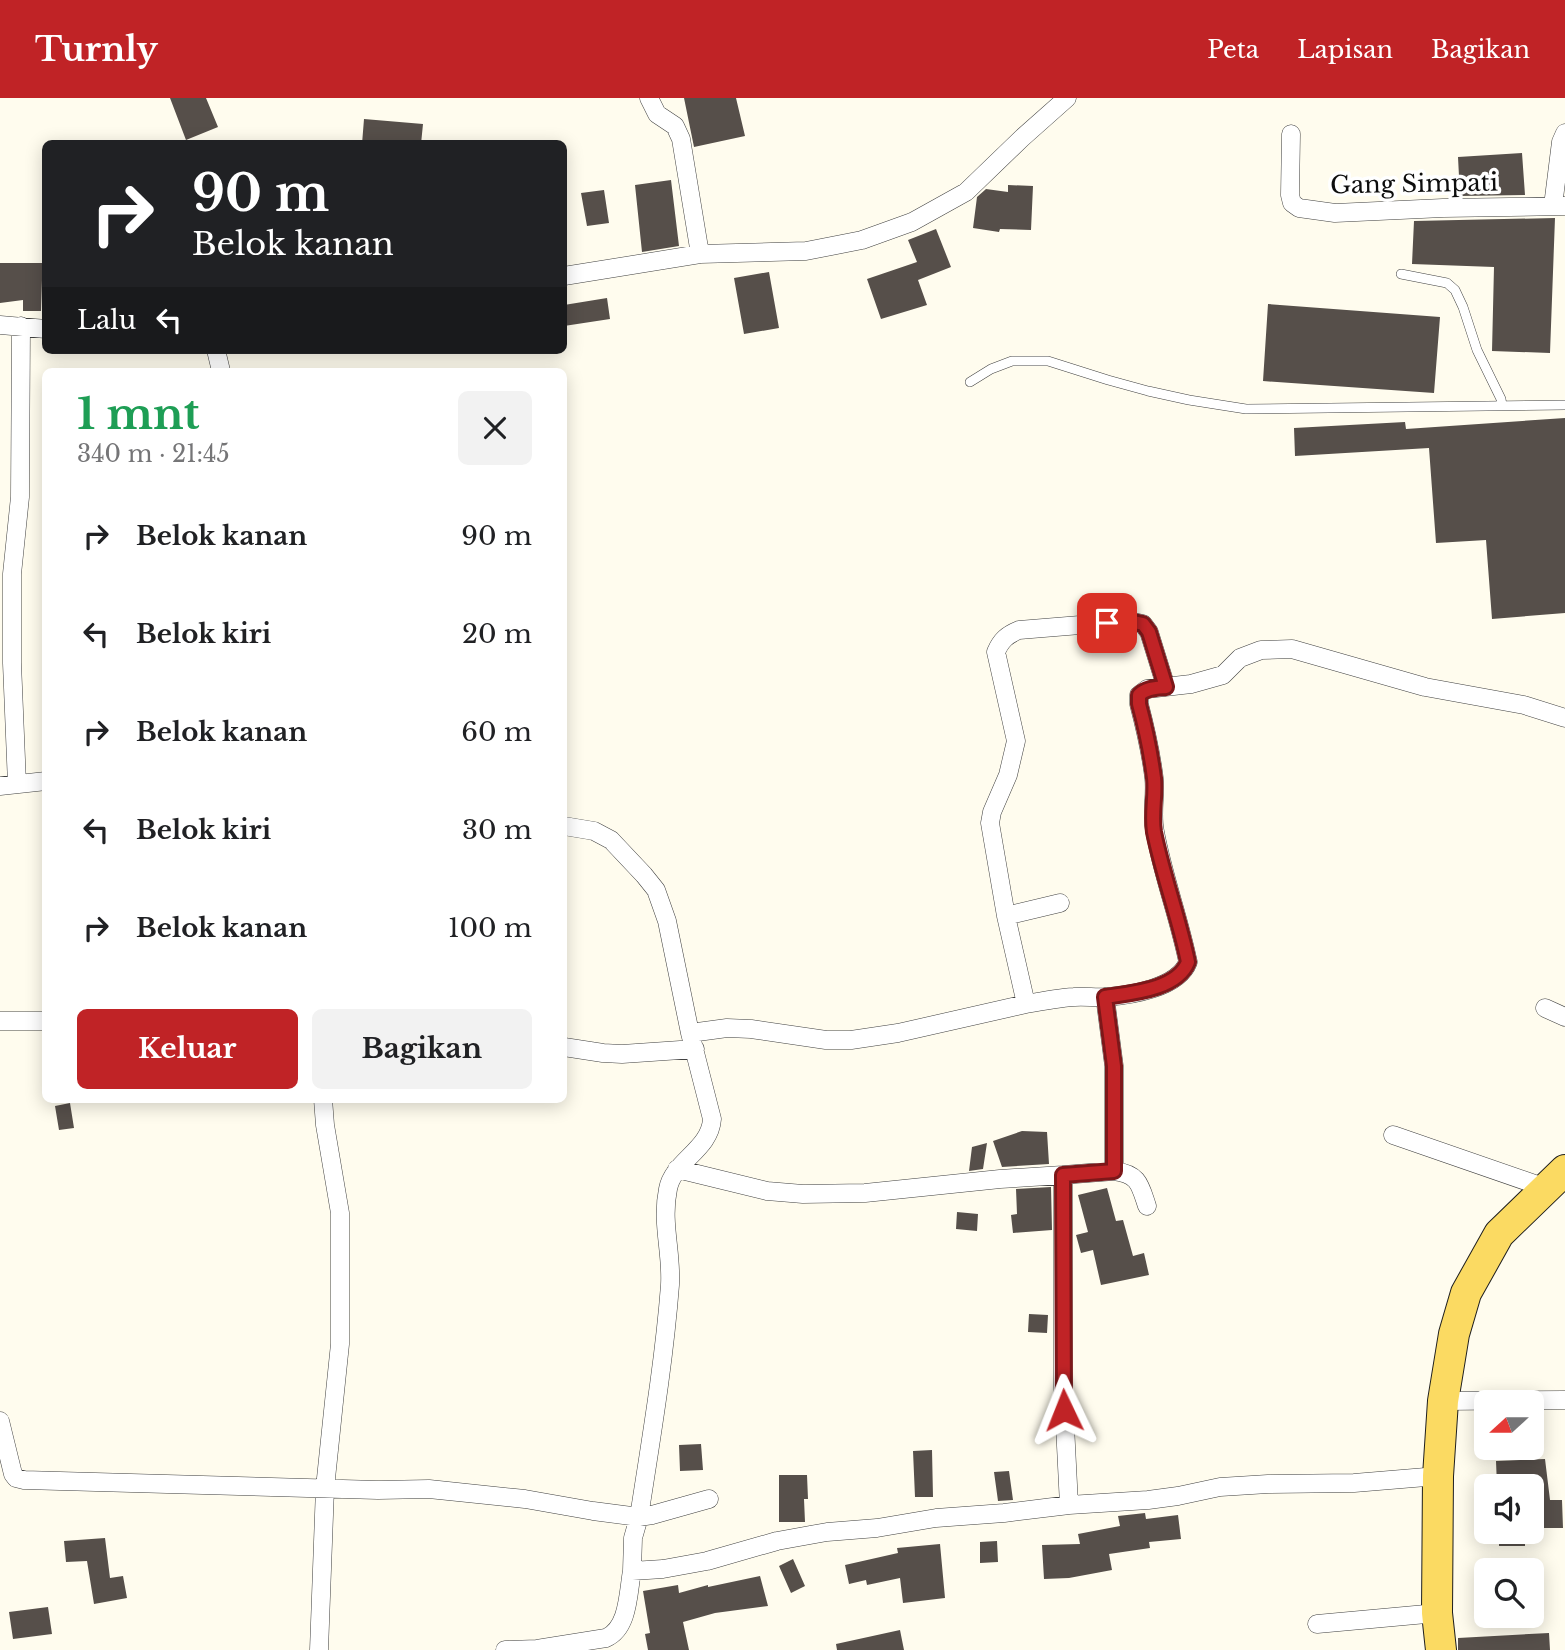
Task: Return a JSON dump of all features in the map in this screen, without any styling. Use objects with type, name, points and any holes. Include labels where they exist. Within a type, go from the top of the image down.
[{"type":"main road","points":[[1441,1650],[1437,1613],[1438,1476],[1443,1401],[1454,1334],[1466,1293],[1499,1234],[1555,1179]]},
{"type":"street","points":[[649,98],[657,114],[675,126],[681,139],[700,254]]},
{"type":"street","points":[[567,276],[700,254],[806,251],[862,240],[912,222],[966,192],[1067,98]]},
{"type":"street","points":[[1559,206],[1561,142],[1565,133]]},
{"type":"street","name":"Gang Simpati","points":[[1291,134],[1290,195],[1292,203],[1298,208],[1335,213],[1559,206]]},
{"type":"street","points":[[0,325],[42,328]]},
{"type":"street","points":[[21,327],[20,497],[12,574],[8,785],[42,781]]},
{"type":"street","points":[[1026,1004],[1006,916],[990,823],[1008,775],[1016,741],[996,659],[1000,642],[1019,630],[1129,621],[1143,624],[1149,632],[1166,687]]},
{"type":"street","points":[[567,1047],[622,1054],[693,1041],[727,1028],[826,1040],[851,1040],[898,1033],[1026,1004],[1067,997],[1105,997],[1148,990],[1165,984],[1181,973],[1188,962],[1154,832],[1154,778],[1139,695],[1147,689],[1191,684],[1223,674],[1240,658],[1261,650],[1292,649],[1425,687],[1524,705],[1565,718]]},
{"type":"street","points":[[505,1650],[537,1649],[606,1638],[614,1635],[625,1615],[632,1571],[633,1538],[639,1517],[666,1341],[671,1272],[664,1215],[668,1186],[677,1169],[699,1148],[712,1128],[709,1103],[667,921],[656,890],[611,841],[594,831],[567,826]]},
{"type":"street","points":[[1006,916],[1060,902]]},
{"type":"street","points":[[1105,997],[1114,1066],[1114,1171]]},
{"type":"street","points":[[1545,1008],[1565,1017]]},
{"type":"street","points":[[0,1021],[42,1021]]},
{"type":"street","points":[[319,1650],[325,1488],[341,1344],[340,1213],[323,1103]]},
{"type":"street","points":[[1393,1135],[1555,1179]]},
{"type":"street","points":[[677,1169],[767,1191],[803,1194],[878,1192],[1000,1179],[1114,1171],[1126,1172],[1135,1178],[1147,1206]]},
{"type":"street","points":[[1063,1175],[1063,1386],[1069,1505]]},
{"type":"street","points":[[1443,1401],[1565,1400]]},
{"type":"street","points":[[0,1421],[12,1474],[24,1480],[429,1489],[525,1499],[639,1517],[709,1499]]},
{"type":"street","points":[[632,1571],[706,1561],[777,1541],[827,1532],[877,1528],[936,1518],[1148,1500],[1220,1487],[1354,1483],[1438,1476]]},
{"type":"street","points":[[1317,1623],[1437,1613]]},
{"type":"lane","points":[[1401,274],[1447,283],[1455,290],[1477,350],[1502,406]]},
{"type":"lane","points":[[971,382],[991,369],[1012,361],[1048,361],[1148,391],[1246,409],[1565,405]]},
{"type":"building","points":[[170,98],[206,98],[218,127],[186,140]]},
{"type":"building","points":[[684,98],[736,98],[745,136],[694,147]]},
{"type":"building","points":[[364,119],[423,124],[421,140],[362,140]]},
{"type":"building","points":[[1522,153],[1525,195],[1460,196],[1458,157]]},
{"type":"building","points":[[671,180],[679,246],[642,252],[635,185]]},
{"type":"building","points":[[1008,185],[1033,186],[1031,230],[1000,229],[999,232],[973,228],[977,197],[986,189],[1008,192]]},
{"type":"building","points":[[604,190],[609,223],[587,226],[581,193]]},
{"type":"building","points":[[1555,218],[1550,353],[1492,351],[1494,267],[1412,264],[1414,221]]},
{"type":"building","points":[[936,229],[951,267],[918,280],[927,305],[881,319],[867,279],[917,262],[908,240]]},
{"type":"building","points":[[0,263],[42,263],[41,311],[23,311],[23,300],[0,303]]},
{"type":"building","points":[[769,272],[779,328],[744,334],[734,278]]},
{"type":"building","points":[[607,298],[610,319],[567,326],[567,305]]},
{"type":"building","points":[[1268,304],[1440,317],[1434,393],[1263,381]]},
{"type":"building","points":[[1565,418],[1565,613],[1492,619],[1486,540],[1436,543],[1429,448],[1295,456],[1294,428],[1405,422],[1406,429]]},
{"type":"building","points":[[70,1103],[74,1128],[59,1130],[55,1106]]},
{"type":"building","points":[[1022,1131],[1047,1132],[1049,1164],[1002,1167],[993,1141]]},
{"type":"building","points":[[987,1143],[983,1169],[969,1171],[972,1147]]},
{"type":"building","points":[[1051,1187],[1052,1230],[1013,1233],[1011,1215],[1017,1214],[1016,1189]]},
{"type":"building","points":[[1107,1188],[1116,1221],[1123,1220],[1133,1256],[1144,1253],[1149,1275],[1101,1285],[1093,1250],[1081,1253],[1076,1235],[1088,1232],[1078,1195]]},
{"type":"building","points":[[957,1212],[978,1214],[977,1231],[956,1229]]},
{"type":"building","points":[[1029,1314],[1048,1315],[1047,1333],[1028,1332]]},
{"type":"building","points":[[701,1444],[703,1470],[680,1471],[679,1445]]},
{"type":"building","points":[[932,1450],[933,1497],[915,1497],[913,1451]]},
{"type":"building","points":[[1544,1459],[1550,1500],[1562,1500],[1563,1528],[1544,1528],[1544,1474],[1497,1474],[1496,1461]]},
{"type":"building","points":[[1009,1471],[1013,1500],[998,1501],[994,1472]]},
{"type":"building","points":[[779,1475],[807,1475],[805,1522],[779,1522]]},
{"type":"building","points":[[1145,1513],[1146,1519],[1178,1515],[1181,1539],[1149,1542],[1150,1548],[1109,1554],[1112,1570],[1069,1578],[1044,1579],[1042,1545],[1080,1544],[1078,1534],[1120,1526],[1118,1516]]},
{"type":"building","points":[[105,1538],[110,1578],[123,1576],[127,1598],[94,1604],[87,1561],[66,1562],[64,1541]]},
{"type":"building","points":[[997,1541],[998,1562],[980,1563],[980,1542]]},
{"type":"building","points":[[940,1544],[945,1598],[903,1603],[900,1578],[867,1585],[866,1580],[849,1584],[845,1565],[898,1553],[897,1548]]},
{"type":"building","points":[[1499,1544],[1525,1544],[1525,1546]]},
{"type":"building","points":[[793,1559],[805,1586],[791,1593],[779,1566]]},
{"type":"building","points":[[760,1576],[768,1606],[715,1613],[683,1622],[689,1650],[648,1650],[645,1634],[650,1633],[643,1591],[678,1585],[679,1593]]},
{"type":"building","points":[[48,1607],[52,1634],[13,1639],[9,1612]]},
{"type":"building","points":[[900,1630],[904,1650],[837,1650],[836,1644]]},
{"type":"building","points":[[1549,1633],[1550,1650],[1458,1650],[1458,1638]]},
{"type":"route","points":[[1064,1410],[1063,1175],[1114,1171],[1114,1066],[1105,997],[1148,990],[1165,984],[1186,969],[1188,962],[1154,832],[1154,778],[1139,704],[1139,695],[1142,692],[1166,687],[1149,632],[1143,624],[1129,621],[1107,623]]}]
